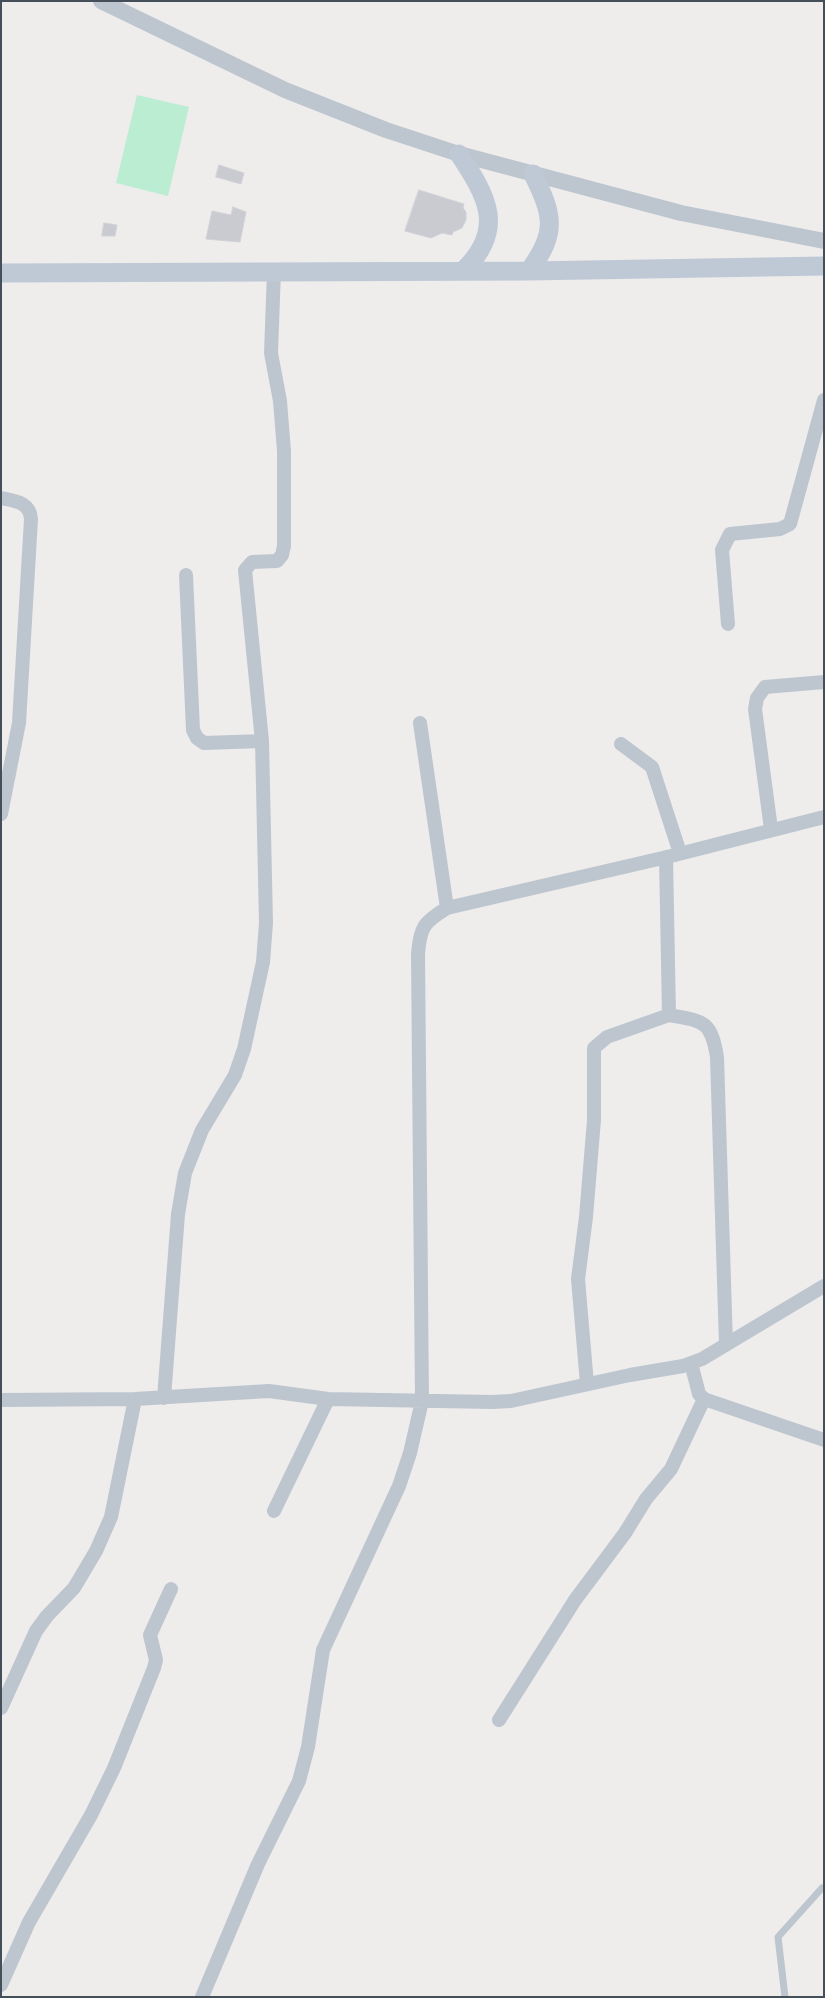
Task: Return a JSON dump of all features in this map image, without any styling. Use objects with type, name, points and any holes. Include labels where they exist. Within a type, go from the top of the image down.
[{"type":"main road","points":[[459,154],[483,191],[489,219],[484,246],[476,258],[464,270]]},
{"type":"main road","points":[[529,272],[544,248],[549,227],[547,202],[533,174]]},
{"type":"main road","points":[[1,274],[464,270],[529,272],[824,266]]},
{"type":"street","points":[[101,1],[285,90],[386,130],[459,154],[681,213],[824,241]]},
{"type":"street","points":[[164,1398],[178,1214],[185,1173],[202,1130],[236,1075],[244,1049],[263,962],[266,923],[262,741],[245,570],[252,562],[277,561],[282,555],[284,546],[284,452],[280,401],[271,354],[274,271]]},
{"type":"street","points":[[728,624],[722,550],[724,544],[730,534],[780,529],[790,524],[824,400]]},
{"type":"street","points":[[1,498],[24,504],[28,508],[31,519],[19,723],[1,814]]},
{"type":"street","points":[[186,575],[193,730],[197,738],[204,743],[262,741]]},
{"type":"street","points":[[771,829],[755,709],[757,698],[765,687],[824,682]]},
{"type":"street","points":[[420,724],[447,908]]},
{"type":"street","points":[[621,744],[652,767],[673,855],[669,1015]]},
{"type":"street","points":[[202,1997],[258,1864],[298,1781],[308,1747],[323,1650],[399,1486],[410,1453],[422,1401],[418,954],[420,936],[427,920],[447,908],[673,855],[824,817]]},
{"type":"street","points":[[587,1384],[578,1279],[586,1216],[594,1120],[594,1048],[607,1037],[669,1015],[699,1021],[709,1029],[714,1037],[717,1057],[726,1345]]},
{"type":"street","points":[[1,1400],[136,1399],[269,1391],[328,1399],[511,1401],[691,1363],[726,1345],[824,1286]]},
{"type":"street","points":[[691,1363],[699,1394],[704,1399],[824,1440]]},
{"type":"street","points":[[1,1708],[36,1631],[47,1616],[74,1588],[96,1551],[111,1517],[136,1399]]},
{"type":"street","points":[[274,1511],[328,1399]]},
{"type":"street","points":[[499,1720],[575,1600],[646,1500],[671,1469],[704,1399]]},
{"type":"street","points":[[1,1985],[29,1922],[91,1815],[114,1768],[154,1668],[156,1660],[150,1634],[171,1589]]},
{"type":"lane","points":[[785,1997],[778,1937],[822,1888]]},
{"type":"green space","points":[[137,95],[189,107],[168,196],[116,183]]},
{"type":"building","points":[[219,165],[244,173],[241,184],[216,177]]},
{"type":"building","points":[[419,190],[464,204],[466,220],[462,228],[453,232],[452,235],[442,233],[431,238],[405,231]]},
{"type":"building","points":[[233,207],[246,212],[240,242],[206,239],[212,211],[231,215]]},
{"type":"building","points":[[104,223],[117,225],[115,236],[102,236]]}]
